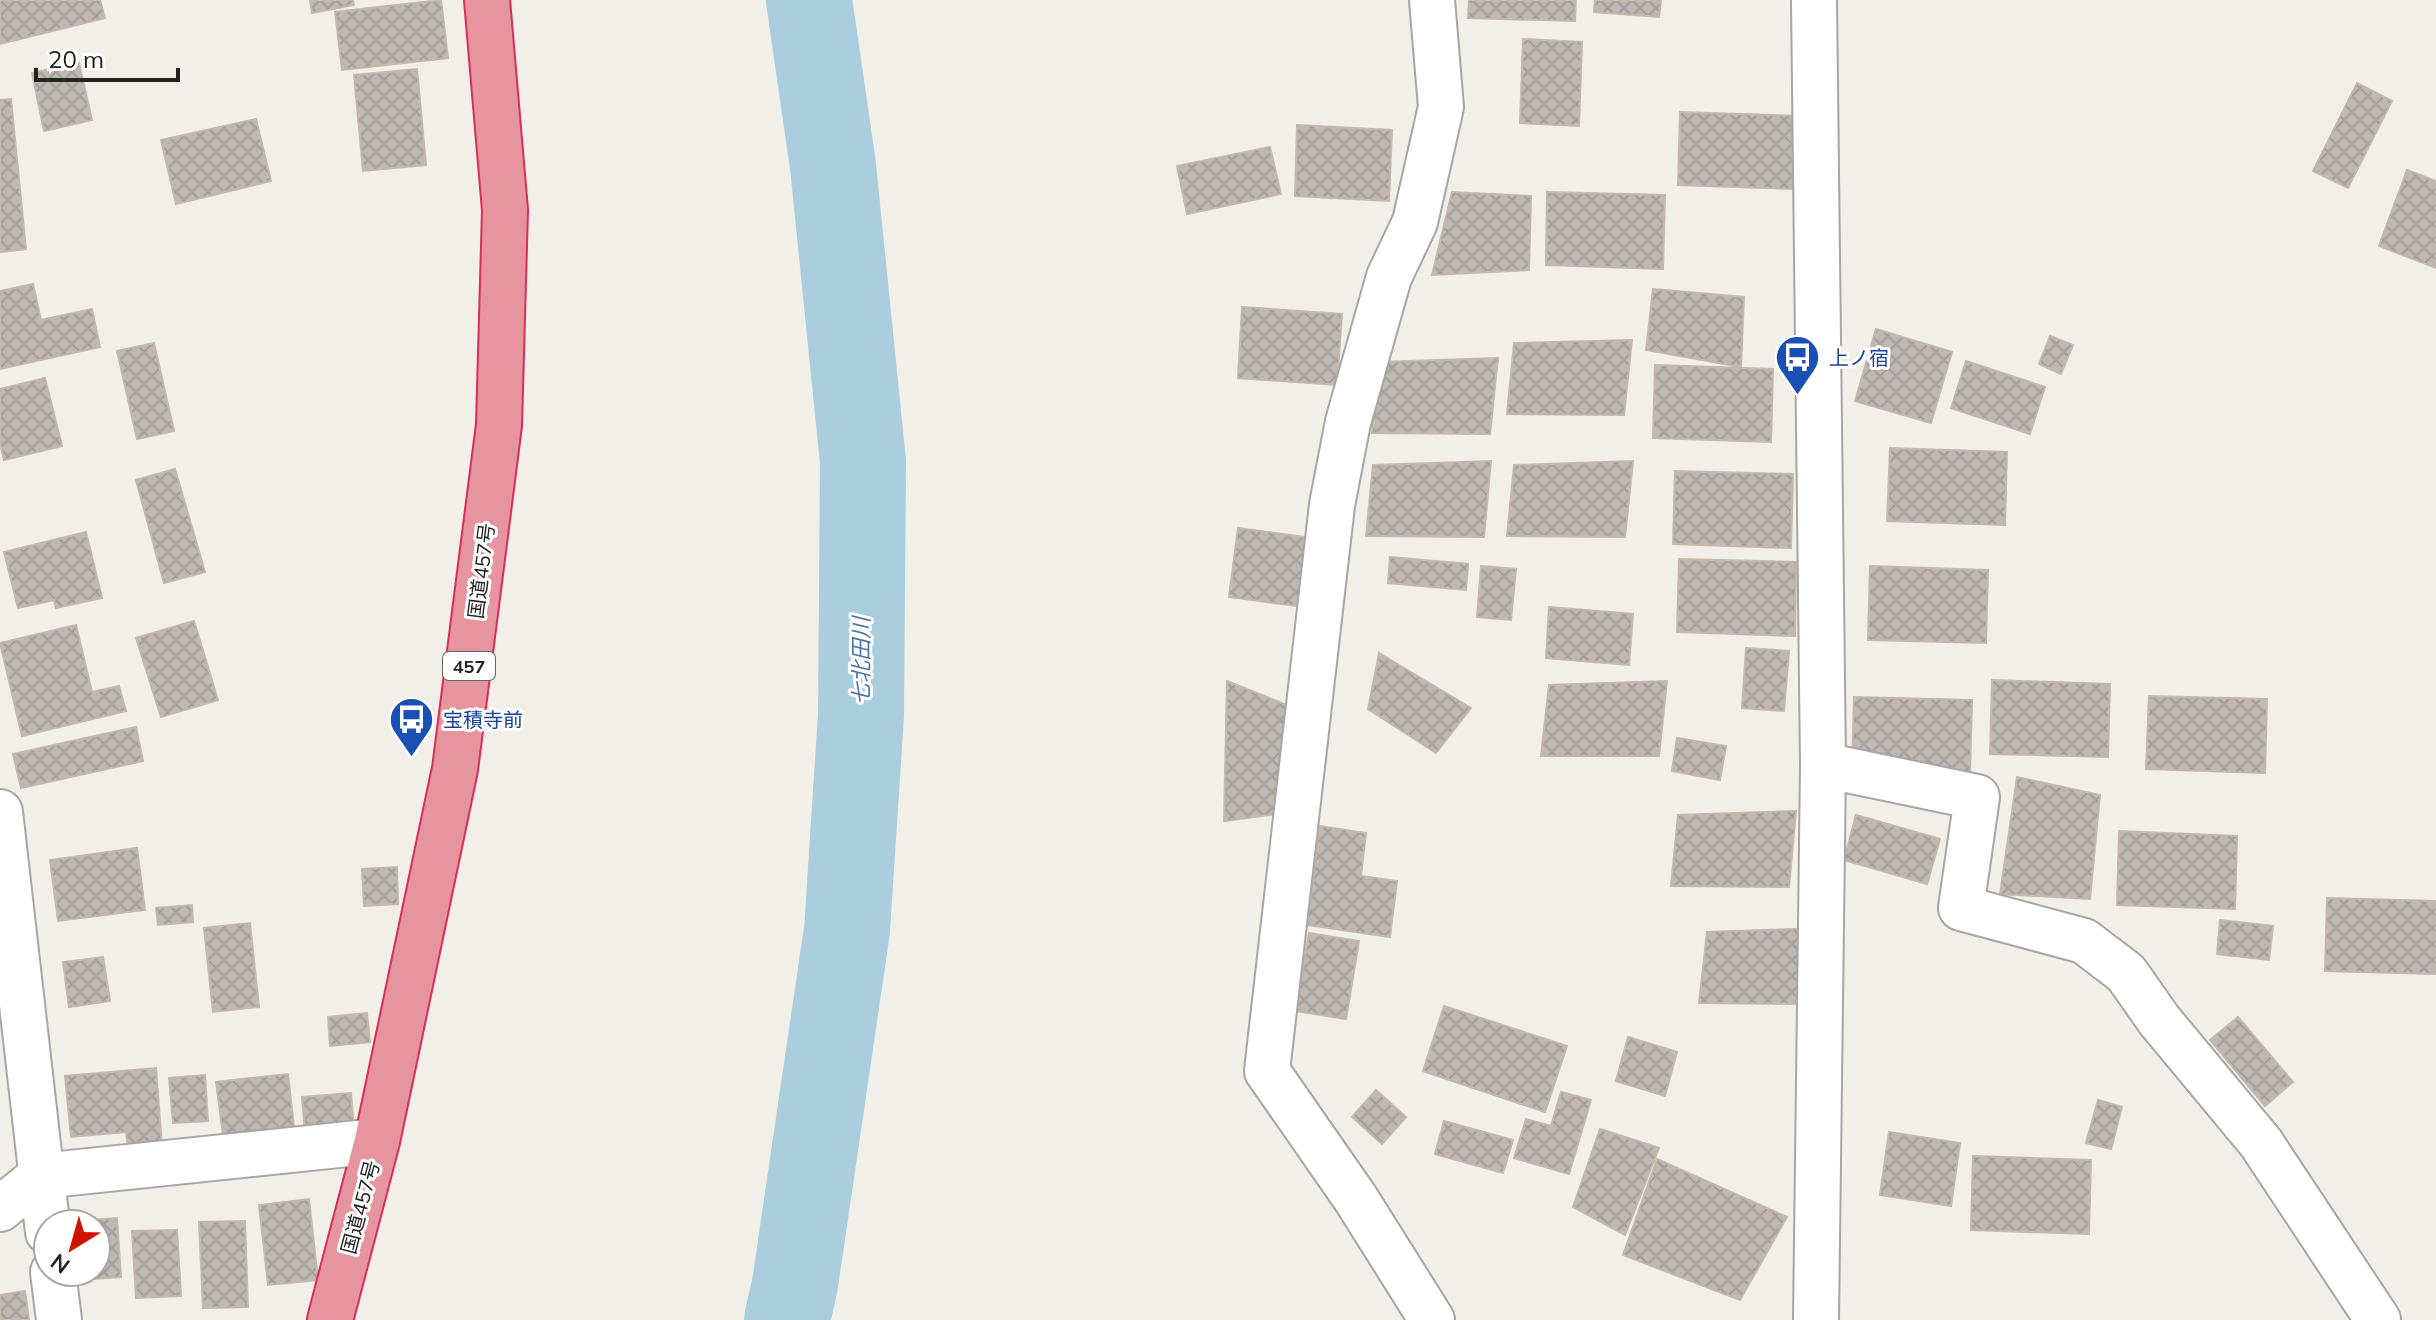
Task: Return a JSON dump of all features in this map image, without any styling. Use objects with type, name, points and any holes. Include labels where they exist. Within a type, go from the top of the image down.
[{"type":"highway","name":"国道457号","points":[[330,1320],[377,1141],[455,769],[499,425],[505,210],[487,0]]},
{"type":"street","points":[[1432,0],[1441,107],[1415,222],[1389,277],[1348,422],[1332,505],[1267,1071],[1356,1199],[1432,1320]]},
{"type":"street","points":[[1814,0],[1823,765],[1816,1320]]},
{"type":"street","points":[[1823,765],[1977,797],[1961,908],[2084,941],[2126,973],[2159,1020],[2261,1143],[2378,1320]]},
{"type":"street","points":[[0,812],[45,1208]]},
{"type":"street","points":[[0,1209],[41,1176],[377,1141]]},
{"type":"street","points":[[55,1288],[59,1320]]},
{"type":"building","points":[[0,0],[100,0],[105,18],[0,44]]},
{"type":"building","points":[[310,0],[353,0],[354,5],[312,13]]},
{"type":"building","points":[[441,0],[448,58],[342,70],[335,12]]},
{"type":"building","points":[[1469,0],[1576,0],[1575,21],[1468,18]]},
{"type":"building","points":[[1595,0],[1661,0],[1659,17],[1594,12]]},
{"type":"building","points":[[1523,39],[1582,42],[1579,126],[1520,123]]},
{"type":"building","points":[[79,63],[92,120],[44,131],[32,73]]},
{"type":"building","points":[[417,69],[426,165],[363,171],[354,75]]},
{"type":"building","points":[[2357,83],[2392,101],[2348,188],[2313,171]]},
{"type":"building","points":[[11,99],[26,249],[0,252],[0,100]]},
{"type":"building","points":[[1680,112],[1799,116],[1796,189],[1678,185]]},
{"type":"building","points":[[256,119],[271,181],[176,204],[161,140]]},
{"type":"building","points":[[1297,125],[1392,130],[1389,201],[1295,196]]},
{"type":"building","points":[[1270,147],[1281,194],[1187,214],[1177,166]]},
{"type":"building","points":[[2407,170],[2436,181],[2436,268],[2379,246]]},
{"type":"building","points":[[1452,192],[1531,196],[1529,270],[1432,275]]},
{"type":"building","points":[[1547,192],[1665,195],[1663,269],[1546,265]]},
{"type":"building","points":[[33,284],[41,320],[92,309],[100,347],[0,369],[0,291]]},
{"type":"building","points":[[1653,289],[1744,297],[1741,367],[1646,350]]},
{"type":"building","points":[[1242,307],[1342,314],[1337,385],[1238,378]]},
{"type":"building","points":[[1876,329],[1952,352],[1931,423],[1855,401]]},
{"type":"building","points":[[2050,336],[2073,345],[2061,374],[2039,364]]},
{"type":"building","points":[[1632,340],[1624,415],[1507,414],[1514,343]]},
{"type":"building","points":[[154,343],[174,431],[137,439],[117,351]]},
{"type":"building","points":[[1498,358],[1490,434],[1372,433],[1379,362]]},
{"type":"building","points":[[1966,361],[2045,387],[2030,434],[1951,408]]},
{"type":"building","points":[[1655,365],[1773,369],[1771,442],[1653,438]]},
{"type":"building","points":[[45,378],[62,446],[4,460],[0,444],[0,389]]},
{"type":"building","points":[[1890,448],[2007,452],[2005,525],[1887,521]]},
{"type":"building","points":[[1491,461],[1484,537],[1366,536],[1373,465]]},
{"type":"building","points":[[1633,461],[1625,537],[1507,536],[1514,465]]},
{"type":"building","points":[[175,469],[205,572],[164,583],[136,480]]},
{"type":"building","points":[[1675,471],[1793,474],[1791,548],[1673,544]]},
{"type":"building","points":[[1238,528],[1313,538],[1304,607],[1229,597]]},
{"type":"building","points":[[86,532],[102,598],[56,608],[54,600],[18,608],[4,552]]},
{"type":"building","points":[[1390,557],[1468,564],[1466,590],[1388,583]]},
{"type":"building","points":[[1679,559],[1796,562],[1795,636],[1677,632]]},
{"type":"building","points":[[1481,566],[1516,569],[1511,620],[1477,617]]},
{"type":"building","points":[[1870,566],[1988,570],[1986,643],[1868,640]]},
{"type":"building","points":[[1549,607],[1633,614],[1629,665],[1546,658]]},
{"type":"building","points":[[194,621],[218,700],[161,717],[136,638]]},
{"type":"building","points":[[76,625],[92,692],[119,686],[126,711],[22,736],[0,643]]},
{"type":"building","points":[[1746,648],[1789,651],[1784,711],[1742,708]]},
{"type":"building","points":[[1379,653],[1471,708],[1436,753],[1368,709]]},
{"type":"building","points":[[1992,680],[2110,684],[2108,757],[1990,754]]},
{"type":"building","points":[[1227,681],[1289,706],[1275,814],[1224,821]]},
{"type":"building","points":[[1667,681],[1659,756],[1541,756],[1549,685]]},
{"type":"building","points":[[2149,696],[2267,699],[2265,773],[2146,769]]},
{"type":"building","points":[[1854,697],[1972,700],[1970,774],[1852,770]]},
{"type":"building","points":[[136,727],[143,761],[21,788],[13,754]]},
{"type":"building","points":[[1677,738],[1726,746],[1720,780],[1672,771]]},
{"type":"building","points":[[2017,777],[2100,795],[2090,899],[2000,894]]},
{"type":"building","points":[[1796,811],[1789,887],[1671,886],[1678,815]]},
{"type":"building","points":[[1856,815],[1940,839],[1927,884],[1844,860]]},
{"type":"building","points":[[1320,826],[1366,833],[1361,876],[1397,881],[1390,937],[1307,925]]},
{"type":"building","points":[[2119,831],[2237,836],[2235,909],[2117,905]]},
{"type":"building","points":[[137,848],[145,910],[58,921],[50,860]]},
{"type":"building","points":[[397,867],[398,904],[364,906],[362,869]]},
{"type":"building","points":[[2327,898],[2436,901],[2436,974],[2325,971]]},
{"type":"building","points":[[192,905],[193,922],[158,925],[156,908]]},
{"type":"building","points":[[2220,920],[2273,926],[2269,960],[2217,954]]},
{"type":"building","points":[[250,923],[259,1007],[213,1012],[204,928]]},
{"type":"building","points":[[1825,928],[1818,1004],[1699,1003],[1707,932]]},
{"type":"building","points":[[1309,933],[1359,941],[1346,1019],[1295,1011]]},
{"type":"building","points":[[103,957],[110,1001],[69,1007],[63,962]]},
{"type":"building","points":[[1444,1006],[1567,1046],[1545,1112],[1423,1071]]},
{"type":"building","points":[[367,1013],[370,1042],[330,1046],[328,1017]]},
{"type":"building","points":[[2238,1017],[2293,1082],[2265,1106],[2210,1040]]},
{"type":"building","points":[[1628,1037],[1677,1052],[1665,1096],[1616,1081]]},
{"type":"building","points":[[156,1068],[162,1146],[128,1148],[126,1132],[71,1137],[65,1076]]},
{"type":"building","points":[[288,1074],[294,1127],[223,1135],[216,1082]]},
{"type":"building","points":[[205,1075],[208,1121],[173,1123],[169,1078]]},
{"type":"building","points":[[1376,1090],[1406,1117],[1382,1144],[1352,1117]]},
{"type":"building","points":[[1561,1092],[1591,1100],[1569,1174],[1514,1158],[1526,1119],[1551,1126]]},
{"type":"building","points":[[351,1093],[354,1130],[305,1133],[302,1097]]},
{"type":"building","points":[[2098,1100],[2122,1107],[2111,1149],[2086,1143]]},
{"type":"building","points":[[1444,1121],[1513,1140],[1503,1173],[1435,1154]]},
{"type":"building","points":[[1600,1129],[1659,1148],[1625,1235],[1573,1207]]},
{"type":"building","points":[[1889,1132],[1960,1143],[1951,1206],[1880,1195]]},
{"type":"building","points":[[1973,1156],[2091,1160],[2089,1234],[1971,1230]]},
{"type":"building","points":[[1657,1159],[1787,1217],[1740,1300],[1623,1255]]},
{"type":"building","points":[[309,1199],[318,1280],[268,1285],[259,1205]]},
{"type":"building","points":[[112,1218],[117,1218],[121,1277],[112,1278]]},
{"type":"building","points":[[245,1221],[248,1307],[203,1308],[199,1222]]},
{"type":"building","points":[[177,1230],[181,1296],[136,1298],[132,1231]]},
{"type":"building","points":[[25,1291],[29,1320],[0,1320],[0,1295]]},
{"type":"waterway","name":"七北田川","points":[[787,1320],[795,1284],[847,930],[861,715],[863,462],[833,166],[809,0]]},
{"type":"place","name":"上ノ宿","points":[[1798,396]]},
{"type":"place","name":"宝積寺前","points":[[412,758]]}]
